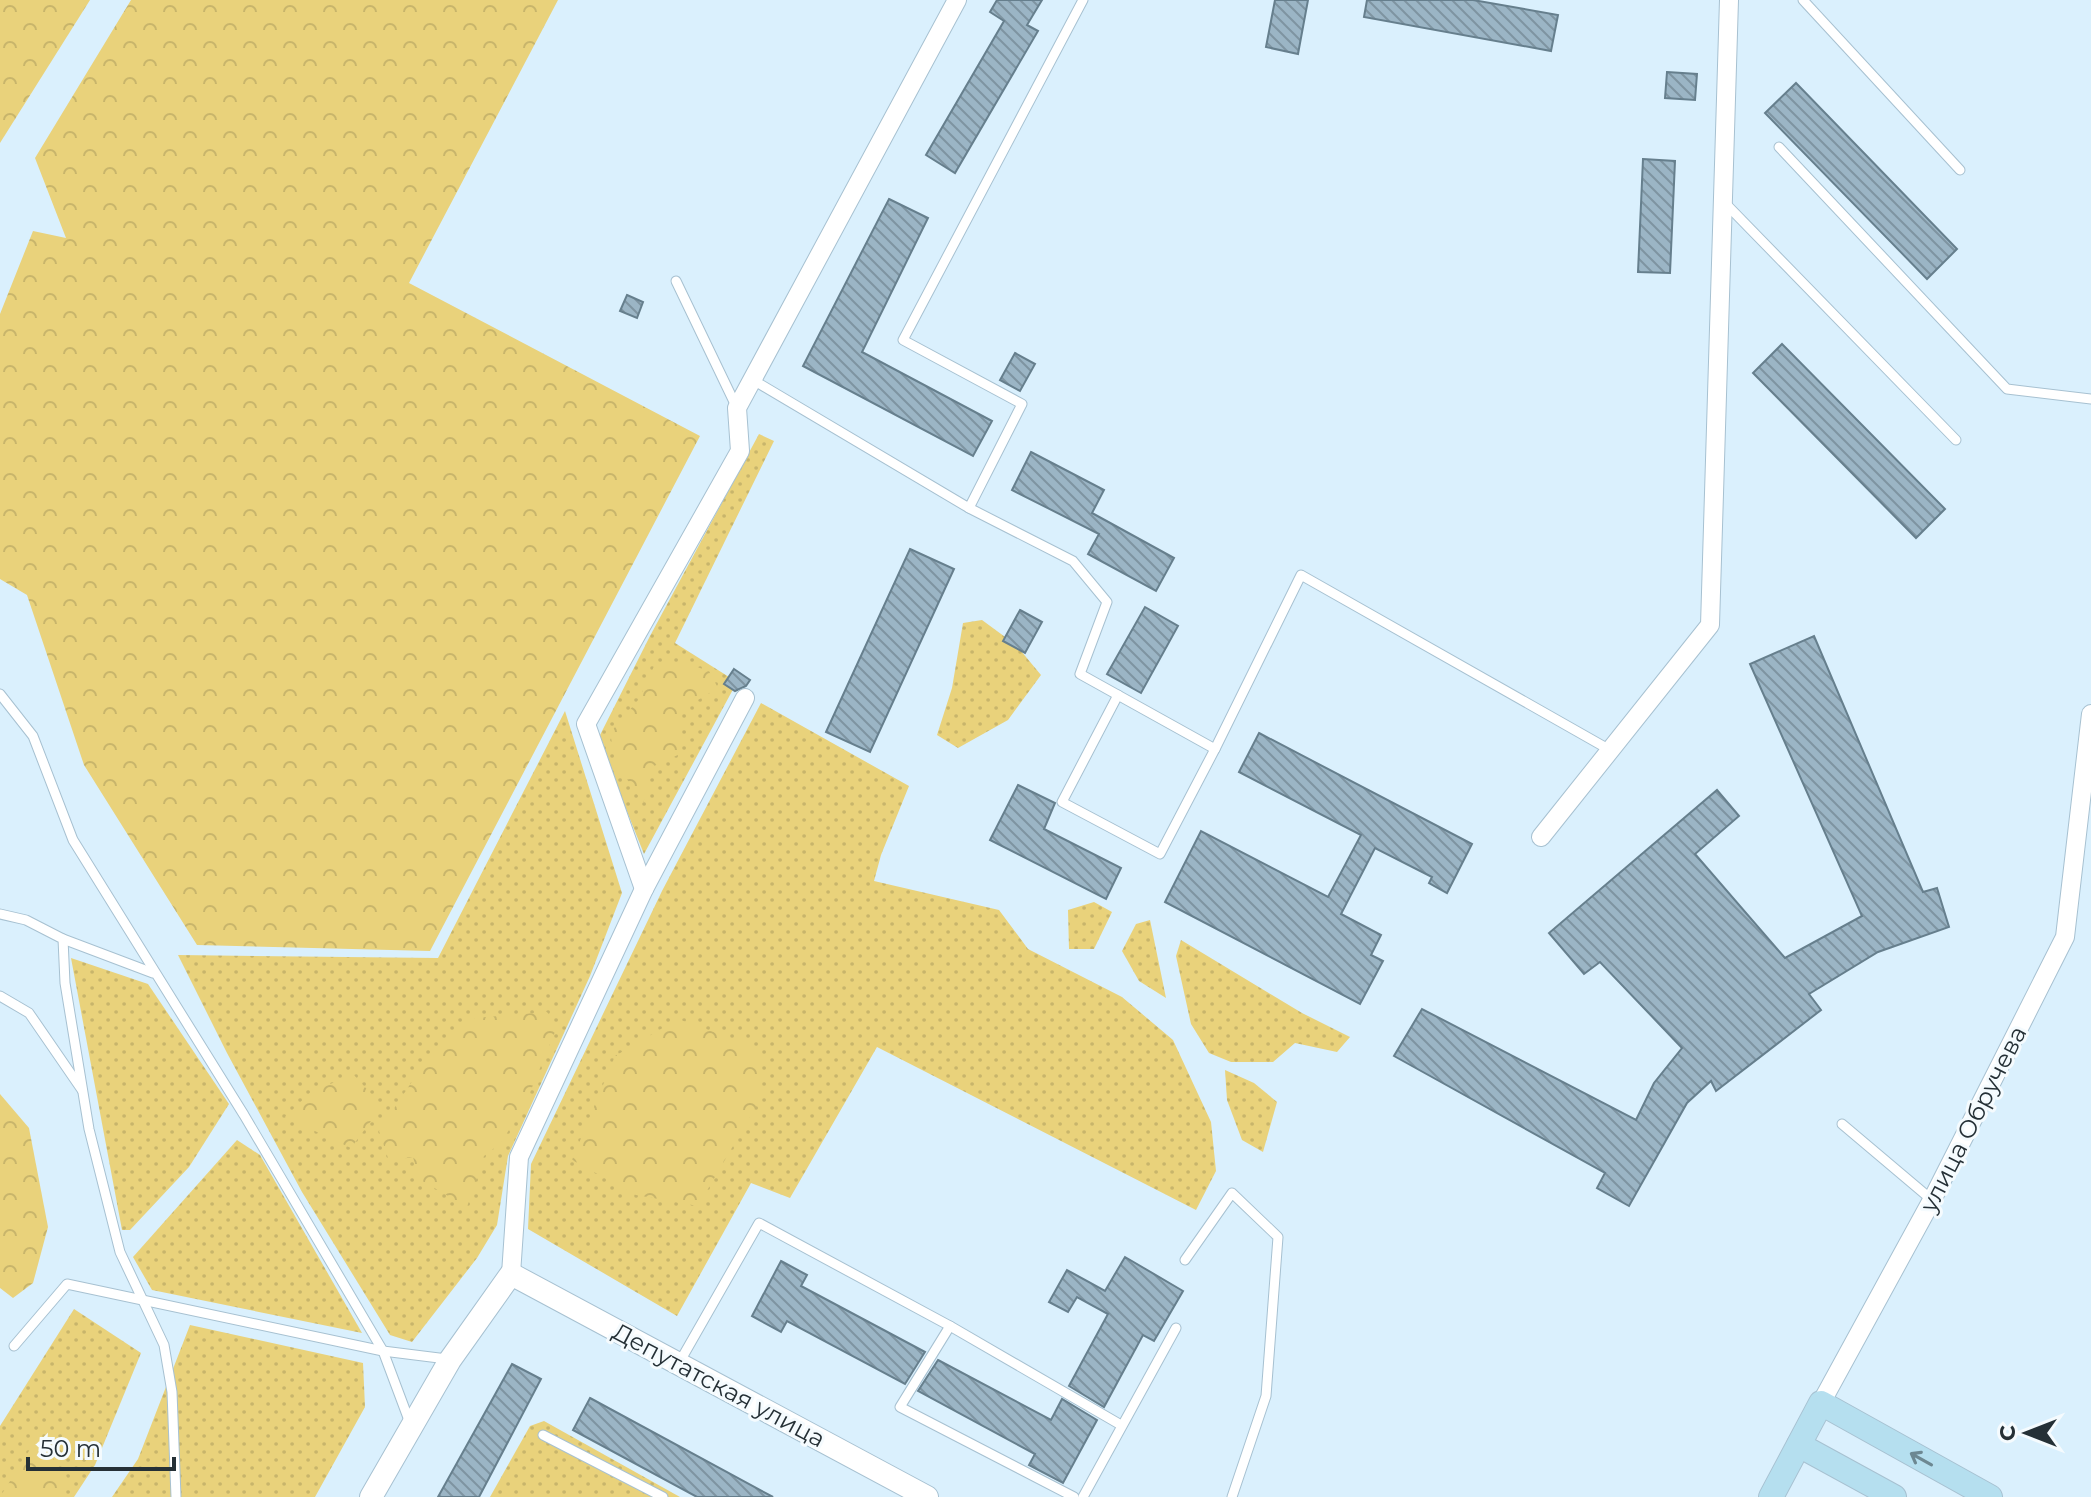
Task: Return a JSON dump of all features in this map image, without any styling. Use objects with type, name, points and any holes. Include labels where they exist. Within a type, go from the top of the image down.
[{"type":"main road","name":"улица Обручева","points":[[1771,1497],[1821,1403]]},
{"type":"main road","points":[[1821,1403],[1990,1497]]},
{"type":"main road","points":[[1799,1445],[1894,1497]]},
{"type":"street","points":[[644,889],[586,724],[740,451],[737,408],[957,0]]},
{"type":"street","points":[[1541,837],[1710,625],[1729,0]]},
{"type":"street","points":[[371,1497],[450,1360],[511,1274],[519,1157],[644,889],[745,698]]},
{"type":"street","name":"улица Обручева","points":[[1821,1403],[1932,1200],[2065,937],[2091,714]]},
{"type":"street","name":"Депутатская улица","points":[[511,1274],[927,1497]]},
{"type":"lane","points":[[969,508],[1022,404],[903,340],[1083,0]]},
{"type":"lane","points":[[1803,0],[1960,170]]},
{"type":"lane","points":[[1779,147],[2007,389],[2091,399]]},
{"type":"lane","points":[[1723,200],[1956,440]]},
{"type":"lane","points":[[676,281],[737,408]]},
{"type":"lane","points":[[753,380],[969,508],[1073,561],[1107,602],[1080,674],[1215,749]]},
{"type":"lane","points":[[1118,695],[1062,802],[1160,854],[1301,575],[1610,750]]},
{"type":"lane","points":[[0,694],[33,736],[73,840],[244,1115],[383,1351],[411,1426]]},
{"type":"lane","points":[[0,914],[26,920],[63,939],[155,974]]},
{"type":"lane","points":[[63,939],[65,983],[89,1129],[120,1252],[164,1345],[172,1392],[176,1497]]},
{"type":"lane","points":[[0,996],[29,1013],[84,1093]]},
{"type":"lane","points":[[1842,1124],[1932,1200]]},
{"type":"lane","points":[[1185,1260],[1232,1193],[1278,1237],[1266,1396],[1232,1497]]},
{"type":"lane","points":[[679,1363],[759,1223],[950,1326],[1121,1425]]},
{"type":"lane","points":[[14,1346],[67,1284],[383,1351],[450,1360]]},
{"type":"lane","points":[[950,1326],[900,1407],[1074,1497]]},
{"type":"lane","points":[[1083,1497],[1176,1328]]},
{"type":"lane","points":[[543,1435],[663,1497]]},
{"type":"green space","points":[[0,0],[90,0],[0,143]]},
{"type":"green space","points":[[131,0],[558,0],[409,283],[700,436],[430,951],[197,945],[84,765],[27,595],[0,579],[0,314],[33,231],[66,238],[35,158]]},
{"type":"green space","points":[[759,434],[774,441],[675,643],[737,682],[644,854],[598,739]]},
{"type":"green space","points":[[982,620],[1016,645],[1041,675],[1008,720],[958,748],[937,735],[952,688],[963,623]]},
{"type":"green space","points":[[656,662],[682,662],[709,671],[718,688],[681,710],[680,754],[654,766],[643,803],[616,763],[610,733],[639,699]]},
{"type":"green space","points":[[761,703],[909,786],[881,855],[874,881],[999,910],[1028,949],[1122,997],[1173,1040],[1211,1122],[1216,1171],[1196,1210],[877,1047],[790,1198],[751,1183],[677,1316],[528,1229],[531,1164],[662,891]]},
{"type":"green space","points":[[565,711],[622,893],[590,976],[508,1156],[497,1225],[477,1258],[412,1342],[390,1335],[302,1192],[178,955],[438,958]]},
{"type":"green space","points":[[1094,902],[1112,912],[1094,949],[1069,949],[1068,910]]},
{"type":"green space","points":[[1150,920],[1166,998],[1139,981],[1122,951],[1136,924]]},
{"type":"green space","points":[[1181,940],[1302,1013],[1350,1037],[1337,1052],[1295,1043],[1273,1062],[1231,1062],[1209,1053],[1191,1024],[1176,956]]},
{"type":"green space","points":[[71,958],[148,984],[229,1104],[189,1167],[130,1230],[122,1230]]},
{"type":"green space","points":[[547,1012],[557,1027],[526,1102],[501,1143],[484,1156],[467,1207],[419,1179],[413,1157],[389,1161],[379,1131],[427,1059],[475,1018]]},
{"type":"green space","points":[[678,1019],[761,1049],[761,1098],[698,1206],[636,1195],[572,1160],[615,1056]]},
{"type":"green space","points":[[1225,1070],[1254,1083],[1277,1102],[1263,1152],[1242,1140],[1227,1100]]},
{"type":"green space","points":[[353,1074],[382,1106],[351,1148],[285,1117],[310,1093]]},
{"type":"green space","points":[[0,1094],[29,1128],[48,1227],[33,1283],[13,1298],[0,1288]]},
{"type":"green space","points":[[237,1140],[260,1155],[362,1333],[152,1290],[133,1257]]},
{"type":"green space","points":[[74,1309],[141,1353],[95,1465],[74,1497],[0,1497],[0,1426]]},
{"type":"green space","points":[[190,1325],[363,1363],[365,1407],[315,1497],[112,1497],[138,1459]]},
{"type":"green space","points":[[544,1421],[680,1497],[490,1497],[530,1426]]},
{"type":"green space","points":[[37,1438],[69,1480],[60,1497],[0,1497]]},
{"type":"building","points":[[997,0],[1042,0],[1027,25],[1038,31],[955,173],[926,155],[1004,21],[990,12]]},
{"type":"building","points":[[1275,0],[1308,0],[1298,54],[1266,47]]},
{"type":"building","points":[[1367,0],[1473,0],[1558,15],[1551,51],[1364,17]]},
{"type":"building","points":[[1667,72],[1697,74],[1695,100],[1665,98]]},
{"type":"building","points":[[1796,83],[1957,249],[1927,279],[1765,113]]},
{"type":"building","points":[[1643,159],[1675,161],[1670,273],[1638,272]]},
{"type":"building","points":[[889,199],[928,218],[862,352],[992,421],[973,456],[803,366]]},
{"type":"building","points":[[627,295],[643,302],[637,318],[620,311]]},
{"type":"building","points":[[1782,344],[1945,509],[1916,538],[1753,373]]},
{"type":"building","points":[[1015,353],[1035,364],[1020,391],[1000,380]]},
{"type":"building","points":[[1031,452],[1104,490],[1092,513],[1174,558],[1156,591],[1088,554],[1099,534],[1012,490]]},
{"type":"building","points":[[910,549],[954,569],[870,752],[826,732]]},
{"type":"building","points":[[1145,607],[1178,626],[1141,693],[1107,674]]},
{"type":"building","points":[[1020,610],[1042,622],[1025,653],[1003,641]]},
{"type":"building","points":[[1814,636],[1923,892],[1937,888],[1949,927],[1878,952],[1809,994],[1821,1010],[1716,1091],[1711,1081],[1687,1103],[1629,1206],[1597,1188],[1605,1173],[1394,1056],[1422,1009],[1636,1120],[1654,1083],[1682,1048],[1600,962],[1584,974],[1549,933],[1717,790],[1739,816],[1695,854],[1785,958],[1862,916],[1750,664]]},
{"type":"building","points":[[734,669],[750,680],[746,686],[735,691],[724,684]]},
{"type":"building","points":[[1259,733],[1472,844],[1447,893],[1429,883],[1432,877],[1375,848],[1341,914],[1381,935],[1371,955],[1383,961],[1360,1004],[1165,902],[1201,831],[1328,897],[1361,835],[1239,772]]},
{"type":"building","points":[[1018,785],[1055,803],[1044,829],[1121,868],[1106,899],[990,840]]},
{"type":"building","points":[[1125,1257],[1183,1291],[1154,1341],[1143,1335],[1104,1407],[1069,1386],[1108,1314],[1077,1297],[1068,1312],[1049,1302],[1067,1270],[1105,1291]]},
{"type":"building","points":[[781,1261],[807,1275],[801,1286],[925,1352],[905,1384],[787,1321],[781,1332],[752,1316]]},
{"type":"building","points":[[938,1360],[1051,1420],[1062,1399],[1097,1420],[1063,1483],[1029,1465],[1035,1454],[918,1391]]},
{"type":"building","points":[[512,1364],[541,1379],[479,1497],[438,1497]]},
{"type":"building","points":[[590,1398],[773,1497],[697,1497],[573,1430]]}]
